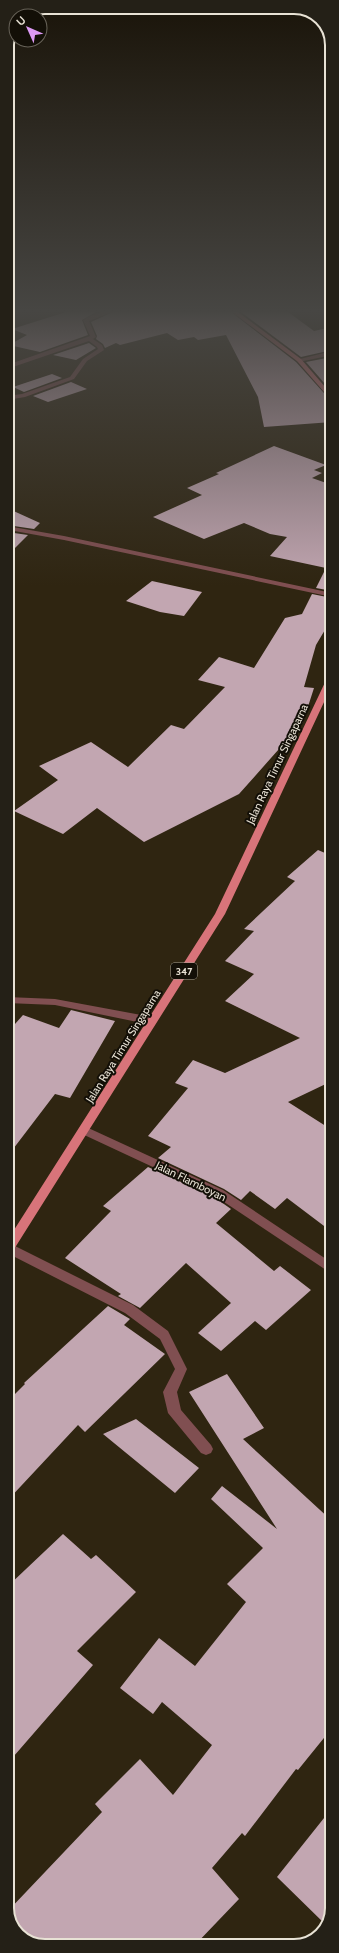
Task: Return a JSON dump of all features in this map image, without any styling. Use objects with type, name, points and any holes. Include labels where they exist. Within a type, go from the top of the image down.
[{"type":"main road","name":"Jalan Raya Timur Singaparna","points":[[14,1240],[220,914],[325,691]]},
{"type":"street","points":[[14,529],[64,538],[325,594]]},
{"type":"street","points":[[14,1000],[55,1002],[152,1021]]},
{"type":"street","name":"Jalan Flamboyan","points":[[84,1130],[219,1193],[325,1264]]},
{"type":"street","points":[[14,1252],[82,1284],[128,1310],[164,1335],[181,1369],[170,1392],[175,1413],[206,1449]]},
{"type":"building","points":[[259,403],[325,403],[325,423],[264,427]]},
{"type":"building","points":[[274,446],[325,465],[314,470],[322,473],[312,478],[325,483],[325,568],[270,556],[287,537],[270,534],[244,523],[204,539],[153,517],[202,495],[187,488],[219,474],[216,473]]},
{"type":"building","points":[[14,511],[40,523],[34,529],[14,526]]},
{"type":"building","points":[[14,533],[28,535],[14,549]]},
{"type":"building","points":[[325,570],[325,590],[316,588]]},
{"type":"building","points":[[152,581],[202,592],[184,616],[160,612],[126,601]]},
{"type":"building","points":[[312,594],[325,597],[325,630],[316,645],[304,687],[314,688],[303,722],[239,794],[144,842],[97,808],[63,834],[14,811],[58,780],[39,766],[91,742],[128,767],[171,725],[184,729],[225,687],[198,680],[219,657],[254,668],[285,618],[302,614]]},
{"type":"building","points":[[318,850],[325,853],[325,1084],[288,1102],[325,1126],[325,1227],[287,1198],[275,1209],[250,1191],[241,1200],[224,1189],[158,1158],[171,1147],[148,1136],[188,1088],[175,1083],[193,1060],[225,1073],[300,1038],[225,1001],[254,974],[225,961],[254,931],[244,929],[295,881],[287,877]]},
{"type":"building","points":[[71,1010],[115,1021],[70,1098],[55,1094],[14,1148],[14,1025],[23,1015],[59,1028]]},
{"type":"building","points":[[148,1167],[214,1197],[231,1209],[216,1223],[274,1271],[280,1266],[311,1290],[266,1330],[255,1321],[221,1351],[198,1333],[231,1303],[186,1263],[140,1308],[118,1296],[121,1294],[65,1258],[111,1211],[103,1206]]},
{"type":"building","points":[[108,1306],[130,1319],[124,1325],[165,1354],[85,1432],[78,1425],[14,1494],[14,1395],[25,1384],[24,1383]]},
{"type":"building","points":[[227,1374],[264,1428],[243,1439],[325,1515],[325,1737],[298,1770],[296,1769],[245,1836],[242,1833],[212,1868],[239,1899],[201,1939],[43,1939],[33,1937],[28,1934],[18,1923],[14,1912],[14,1905],[102,1812],[95,1804],[140,1759],[173,1795],[212,1745],[162,1702],[153,1714],[120,1688],[159,1638],[195,1666],[246,1602],[227,1584],[263,1548],[211,1499],[222,1486],[277,1529],[189,1392]]},
{"type":"building","points":[[136,1419],[199,1468],[175,1493],[103,1434]]},
{"type":"building","points":[[63,1534],[91,1559],[96,1555],[136,1592],[77,1651],[93,1665],[14,1756],[14,1580]]},
{"type":"building","points":[[325,1817],[325,1912],[322,1921],[277,1877]]}]
